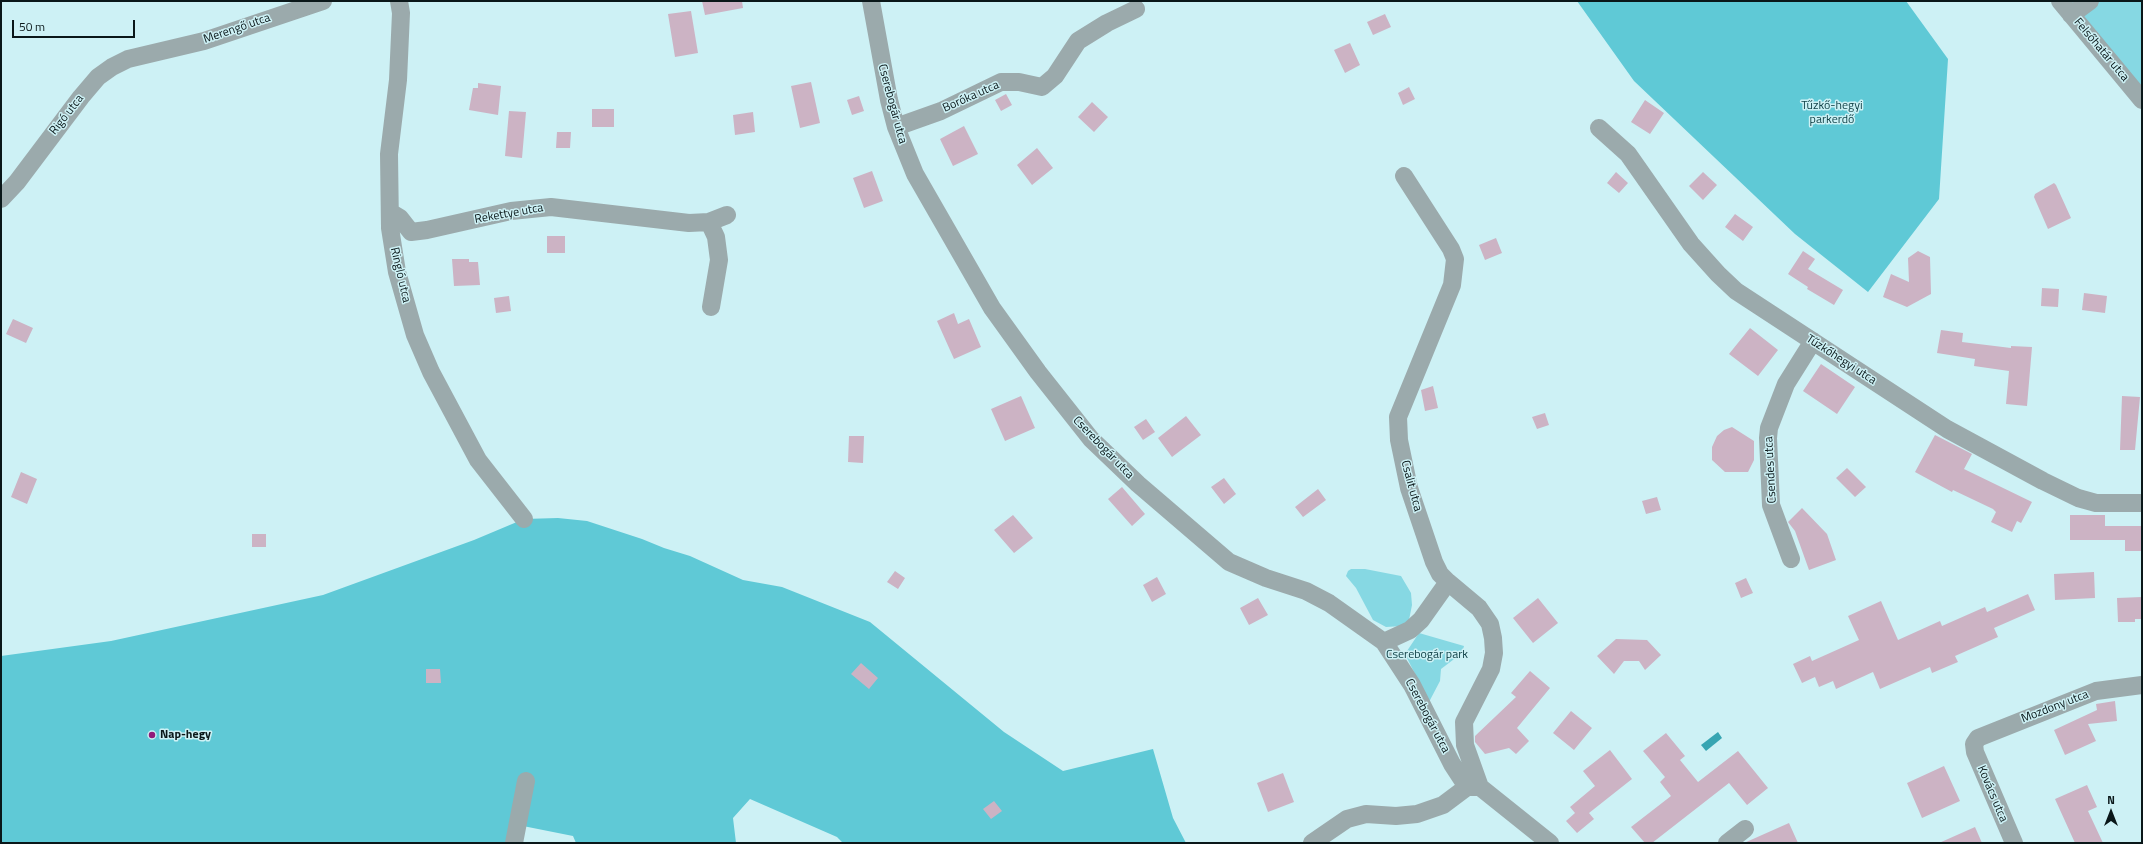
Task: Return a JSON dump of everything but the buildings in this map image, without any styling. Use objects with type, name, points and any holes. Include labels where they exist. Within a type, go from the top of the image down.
[{"type":"street","name":"Merengő utca","points":[[151,53],[204,41],[323,1]]},
{"type":"street","name":"Ringló utca","points":[[399,1],[401,13],[398,80],[389,154],[390,212],[397,272],[418,341],[431,372],[478,460],[524,519]]},
{"type":"street","name":"Cserebogár utca","points":[[871,1],[880,56],[896,127],[915,174],[992,308],[1051,389],[1091,438],[1138,484],[1229,562],[1266,578],[1306,591],[1329,604],[1384,642],[1412,685],[1452,764],[1474,787],[1528,824],[1550,843]]},
{"type":"street","name":"Felsőhatár utca","points":[[2060,1],[2142,100]]},
{"type":"street","points":[[2071,15],[2090,1]]},
{"type":"street","name":"Boróka utca","points":[[896,127],[941,110],[1001,82],[1018,82],[1042,87],[1055,76],[1078,41],[1107,23],[1136,9]]},
{"type":"street","name":"Rigó utca","points":[[1,199],[17,182],[59,124],[98,77],[112,67],[128,59],[151,53]]},
{"type":"street","name":"Tűzkőhegyi utca","points":[[1599,128],[1628,154],[1691,244],[1718,274],[1736,291],[1947,430],[2043,481],[2078,498],[2096,503],[2142,503]]},
{"type":"street","name":"Csalit utca","points":[[1404,176],[1451,249],[1455,258],[1450,292],[1420,358],[1416,375],[1398,417],[1399,440],[1409,488],[1434,562],[1440,574],[1479,608],[1490,624],[1494,638],[1494,653],[1491,669],[1464,722],[1465,745],[1474,787]]},
{"type":"street","name":"Rekettye utca","points":[[390,212],[400,218],[411,232],[427,230],[511,211],[551,207],[690,223],[709,222],[726,215]]},
{"type":"street","points":[[709,222],[716,237],[719,260],[711,307]]},
{"type":"street","name":"Csendes utca","points":[[1791,559],[1771,505],[1768,438],[1769,428],[1786,384],[1812,341]]},
{"type":"street","points":[[1384,642],[1410,630],[1421,620],[1448,582]]},
{"type":"street","name":"Mozdony utca","points":[[1974,744],[1978,738],[2096,691],[2142,685]]},
{"type":"street","name":"Kovács utca","points":[[1974,744],[1974,752],[2014,843]]},
{"type":"street","points":[[514,843],[526,781]]},
{"type":"street","points":[[1312,843],[1347,819],[1366,814],[1396,816],[1417,814],[1443,805],[1474,787]]},
{"type":"street","points":[[1727,843],[1745,829]]},
{"type":"green space","name":"Tűzkő-hegyi parkerdő","points":[[1577,1],[1906,1],[1948,59],[1939,199],[1868,292],[1795,234],[1634,81]]},
{"type":"green space","points":[[2061,1],[2142,1],[2142,101]]},
{"type":"green space","points":[[558,518],[587,521],[642,539],[690,556],[743,580],[782,587],[870,622],[1004,732],[1063,771],[1153,749],[1173,818],[1186,843],[843,843],[837,837],[750,799],[733,818],[736,843],[576,843],[573,836],[513,824],[509,843],[1,843],[1,656],[111,641],[323,595],[474,540],[524,519]]},
{"type":"green space","points":[[1351,569],[1365,569],[1401,576],[1411,593],[1412,605],[1409,620],[1402,626],[1386,627],[1373,620],[1356,588],[1346,576],[1348,571]]},
{"type":"green space","name":"Cserebogár park","points":[[1419,633],[1464,646],[1462,653],[1441,669],[1440,681],[1429,702],[1405,654]]},
{"type":"shaded area","points":[[1718,732],[1722,738],[1706,751],[1701,745]]},
{"type":"place","name":"Nap-hegy","points":[[152,735]]}]
